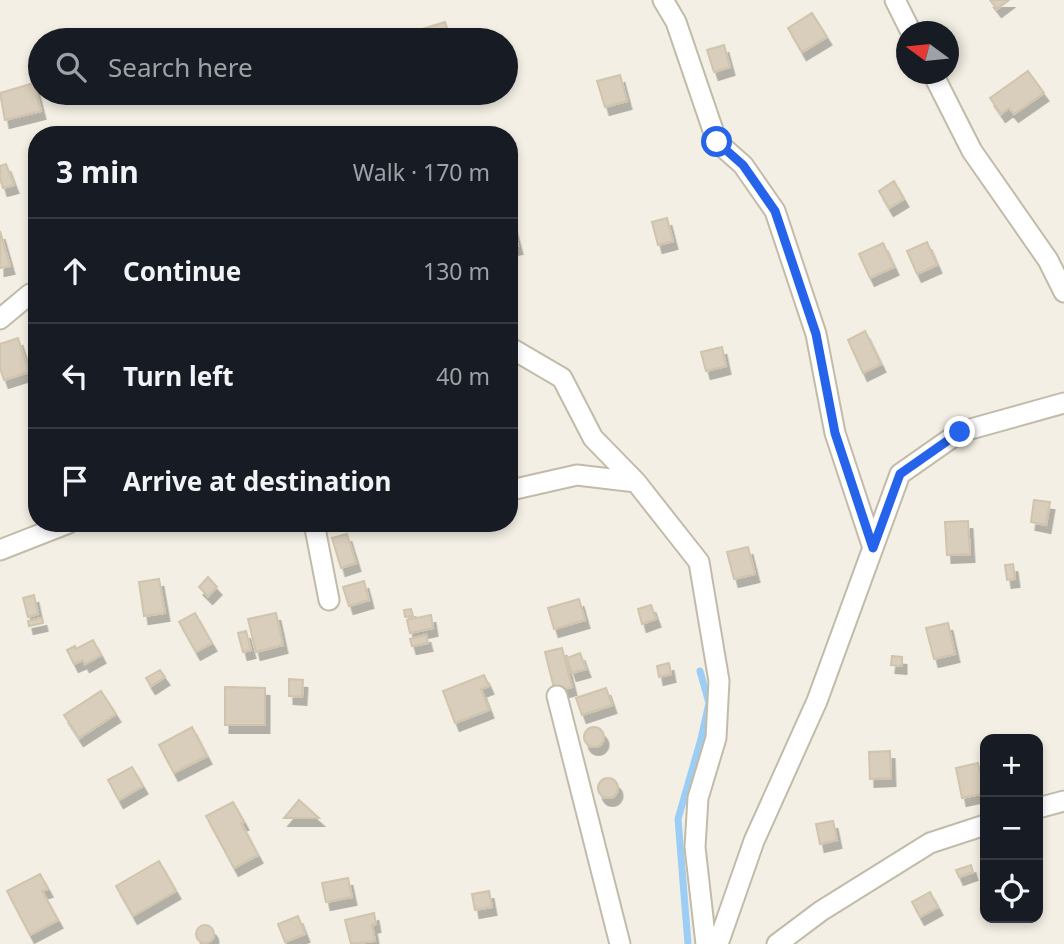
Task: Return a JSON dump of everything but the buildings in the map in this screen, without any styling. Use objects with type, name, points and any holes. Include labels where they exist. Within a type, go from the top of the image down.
[{"type":"street","points":[[663,0],[676,22],[717,142],[743,165],[775,211],[816,334],[835,433],[873,548]]},
{"type":"street","points":[[895,0],[906,21]]},
{"type":"street","points":[[938,84],[972,151],[1048,260],[1064,292]]},
{"type":"street","points":[[0,319],[28,296]]},
{"type":"street","points":[[518,352],[562,378],[593,438],[636,482],[699,562],[719,681],[716,738],[698,798],[695,847],[706,944]]},
{"type":"street","points":[[718,944],[754,841],[817,701],[900,474],[960,432],[1064,403]]},
{"type":"street","points":[[518,488],[577,475],[636,482]]},
{"type":"street","points":[[0,550],[46,532]]},
{"type":"street","points":[[316,532],[329,600]]},
{"type":"street","points":[[557,696],[620,944]]},
{"type":"street","points":[[1043,807],[1064,801]]},
{"type":"street","points":[[777,944],[821,911],[930,843],[980,827]]},
{"type":"waterway","points":[[688,944],[678,819],[709,703],[700,671]]},
{"type":"route","points":[[717,142],[743,165],[775,211],[816,334],[835,433],[873,548],[900,474],[960,432]]}]
